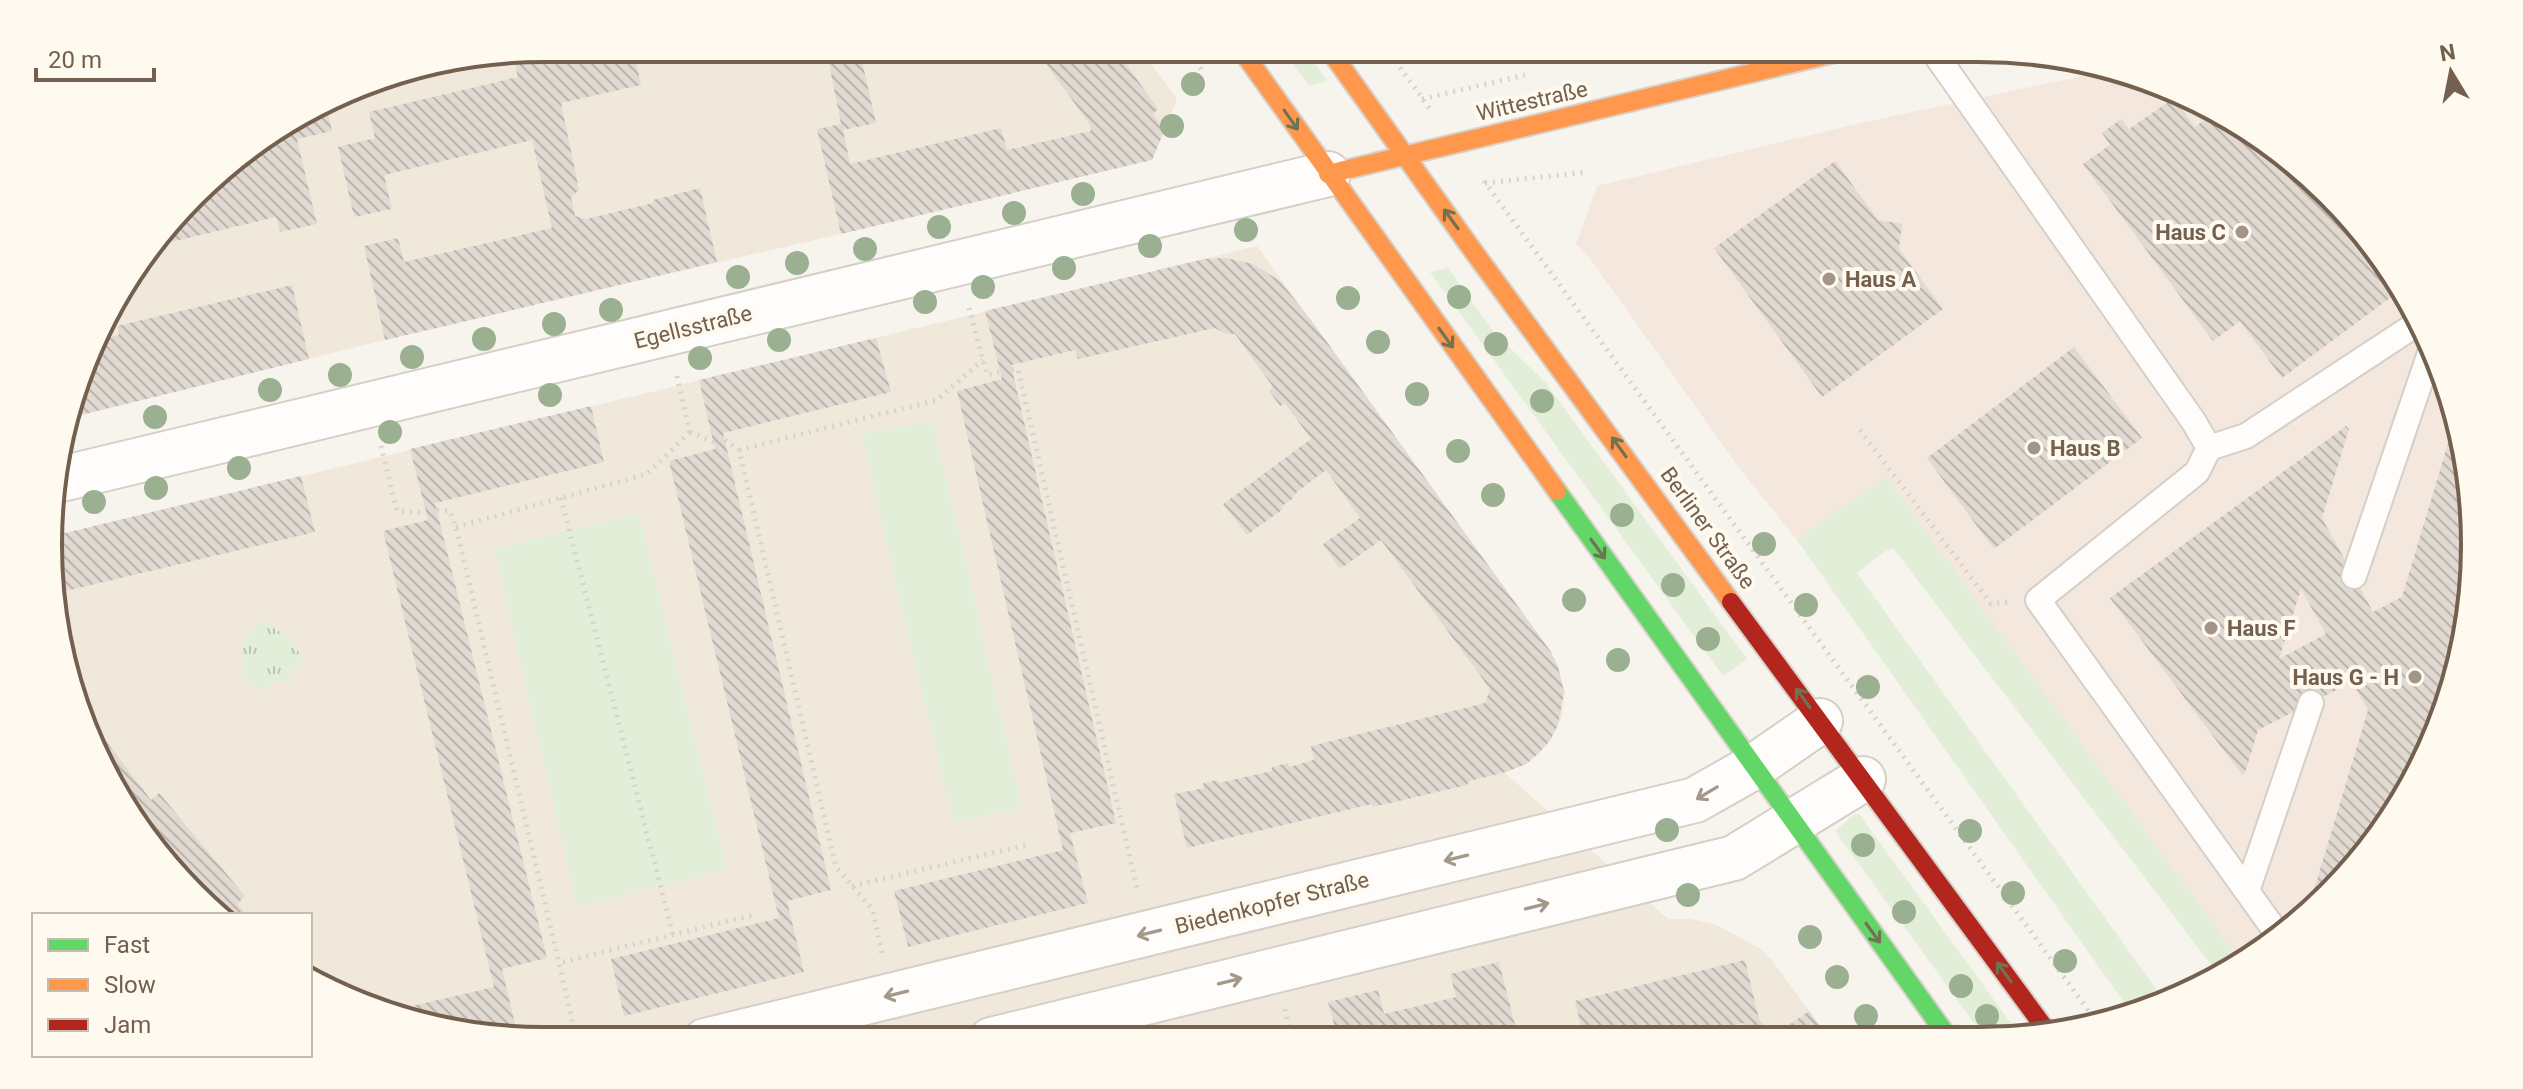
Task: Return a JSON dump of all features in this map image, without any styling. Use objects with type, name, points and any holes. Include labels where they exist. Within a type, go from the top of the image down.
[{"type":"main road","points":[[1250,62],[1941,1027]]},
{"type":"main road","name":"Berliner Straße","points":[[1338,62],[2041,1023]]},
{"type":"main road","name":"Wittestraße","points":[[1328,174],[1797,62]]},
{"type":"street","name":"Egellsstraße","points":[[67,478],[1328,174]]},
{"type":"street","name":"Biedenkopfer Straße","points":[[763,1027],[1695,800],[1755,766],[1820,721]]},
{"type":"street","points":[[1044,1027],[1734,858],[1863,779]]},
{"type":"lane","points":[[1942,62],[2126,306],[2209,448]]},
{"type":"lane","points":[[2272,927],[2038,600],[2197,472],[2209,448],[2246,436],[2410,328]]},
{"type":"lane","points":[[2354,576],[2426,365]]},
{"type":"lane","points":[[2247,891],[2311,703]]},
{"type":"path","points":[[1396,62],[1457,143]]},
{"type":"path","points":[[1477,86],[1525,75]]},
{"type":"path","points":[[1588,172],[1486,183],[2091,1014]]},
{"type":"path","points":[[969,308],[987,375],[1000,372]]},
{"type":"path","points":[[739,450],[937,400],[983,360]]},
{"type":"path","points":[[1012,370],[1018,369],[1140,902]]},
{"type":"path","points":[[677,376],[690,432]]},
{"type":"path","points":[[1860,430],[1991,604],[2038,600]]},
{"type":"path","points":[[690,432],[714,442]]},
{"type":"path","points":[[456,527],[647,474],[690,432]]},
{"type":"path","points":[[725,440],[739,450],[836,867],[873,910],[884,963]]},
{"type":"path","points":[[381,446],[397,511],[426,513]]},
{"type":"path","points":[[561,498],[673,935]]},
{"type":"path","points":[[437,510],[450,511],[456,527],[574,1027]]},
{"type":"path","points":[[851,886],[1026,845]]},
{"type":"path","points":[[559,963],[757,914]]},
{"type":"path","points":[[1285,1008],[1289,1027]]},
{"type":"shaded area","points":[[544,62],[1150,62],[1177,99],[1165,129],[866,228],[385,340],[79,415],[99,360],[127,303],[162,251],[203,203],[276,143],[303,127],[360,99],[420,78],[482,66]]},
{"type":"shaded area","points":[[2089,75],[2163,99],[2247,143],[2320,203],[2380,276],[2424,360],[2445,420],[2460,513],[2460,576],[2445,669],[2411,758],[2380,813],[2320,886],[2272,927],[2235,953],[1886,478],[1797,540],[1739,468],[1589,257],[1576,244],[1597,186],[1865,122]]},
{"type":"shaded area","points":[[1257,246],[1551,652],[1565,691],[1562,717],[1549,743],[1529,762],[1505,773],[1668,919],[1690,919],[1717,925],[1759,948],[1772,960],[1821,1027],[544,1027],[482,1023],[420,1011],[360,990],[312,967],[312,913],[234,913],[182,863],[143,813],[112,758],[78,669],[66,607],[62,534]]},
{"type":"green space","points":[[1292,62],[1314,62],[1327,81],[1309,86]]},
{"type":"green space","points":[[1448,268],[1493,331],[1546,383],[1747,659],[1723,676],[1430,272]]},
{"type":"green space","points":[[933,420],[1022,808],[953,823],[861,435]]},
{"type":"green space","points":[[1886,477],[2235,953],[2212,966],[1893,548],[1884,552],[1857,573],[2158,992],[2125,1004],[1797,540]]},
{"type":"green space","points":[[639,513],[727,870],[577,907],[494,549]]},
{"type":"green space","points":[[261,621],[291,638],[304,663],[293,669],[289,679],[257,689],[241,674],[241,643]]},
{"type":"green space","points":[[1859,814],[2013,1026],[1977,1027],[1835,831]]},
{"type":"building","points":[[636,62],[641,85],[561,103],[579,190],[571,197],[575,216],[586,219],[700,188],[717,262],[385,340],[364,246],[398,238],[404,262],[552,228],[532,140],[384,175],[392,209],[354,217],[338,147],[375,138],[369,112],[518,77],[514,63]]},
{"type":"building","points":[[829,62],[862,62],[876,123],[843,130],[850,164],[1001,128],[1007,150],[1091,131],[1089,123],[1045,62],[1125,62],[1158,109],[1153,114],[1165,129],[1152,160],[841,234],[817,129],[841,124]]},
{"type":"building","name":"Haus C","points":[[2169,102],[2180,107],[2195,127],[2206,119],[2247,143],[2320,203],[2361,251],[2392,296],[2282,378],[2240,321],[2213,341],[2083,164],[2110,145],[2102,133],[2121,119],[2129,129]]},
{"type":"building","points":[[328,114],[332,131],[297,139],[317,224],[280,232],[276,217],[169,243],[226,182],[276,143]]},
{"type":"building","name":"Haus A","points":[[1835,161],[1878,220],[1902,224],[1899,249],[1943,309],[1822,397],[1714,248]]},
{"type":"building","points":[[1226,258],[1253,264],[1280,281],[1551,652],[1564,692],[1558,725],[1550,740],[1526,764],[1469,781],[1467,785],[1187,848],[1174,794],[1204,788],[1203,783],[1218,780],[1219,783],[1272,771],[1272,767],[1288,763],[1289,767],[1314,760],[1311,746],[1485,703],[1490,689],[1381,540],[1340,569],[1323,544],[1360,518],[1326,470],[1297,492],[1282,506],[1283,509],[1247,535],[1223,504],[1311,439],[1285,403],[1280,406],[1269,391],[1273,387],[1235,334],[1226,334],[1215,328],[1078,359],[1075,350],[1011,365],[1116,823],[1070,833],[1088,903],[908,947],[894,891],[1063,850],[957,391],[1002,379],[985,311],[1205,259]]},
{"type":"building","points":[[292,285],[309,359],[79,415],[109,337],[119,335],[117,326]]},
{"type":"building","points":[[876,338],[891,392],[723,433],[831,890],[787,901],[804,972],[624,1016],[611,959],[779,918],[669,461],[715,449],[699,380]]},
{"type":"building","name":"Haus B","points":[[2074,347],[2142,438],[1994,549],[1927,458]]},
{"type":"building","points":[[591,406],[604,462],[435,503],[547,958],[502,969],[515,1026],[450,1018],[408,1007],[494,987],[383,531],[428,520],[410,449]]},
{"type":"building","points":[[2346,426],[2349,429],[2322,518],[2373,612],[2402,597],[2449,439],[2457,482],[2461,544],[2452,639],[2424,729],[2380,813],[2341,863],[2313,892],[2368,710],[2352,682],[2258,730],[2242,775],[2110,598]],"holes":[[[2301,589],[2326,634],[2279,659]]]},
{"type":"building","points":[[301,476],[315,532],[64,591],[62,534]]},
{"type":"building","points":[[102,736],[151,800],[159,793],[245,896],[237,904],[245,913],[234,913],[182,863],[143,813]]},
{"type":"building","points":[[1745,960],[1759,1019],[1766,1027],[1747,1027],[1744,1023],[1728,1027],[1581,1027],[1575,1001]]},
{"type":"building","points":[[1499,962],[1515,1027],[1335,1027],[1328,1002],[1378,990],[1384,1014],[1456,997],[1450,974]]},
{"type":"building","points":[[1809,1011],[1821,1027],[1786,1027]]},
{"type":"traffic: fast","points":[[1557,491],[1941,1027]]},
{"type":"traffic: slow","points":[[1250,62],[1557,491]]},
{"type":"traffic: slow","points":[[1338,62],[1731,602]]},
{"type":"traffic: slow","points":[[1328,174],[1797,62]]},
{"type":"traffic: jam","points":[[1731,602],[2041,1023]]},
{"type":"place","name":"Haus C","points":[[2242,232]]},
{"type":"place","name":"Haus A","points":[[1829,279]]},
{"type":"place","name":"Haus B","points":[[2034,448]]},
{"type":"place","name":"Haus F","points":[[2211,628]]},
{"type":"place","name":"Haus G - H","points":[[2415,677]]}]
